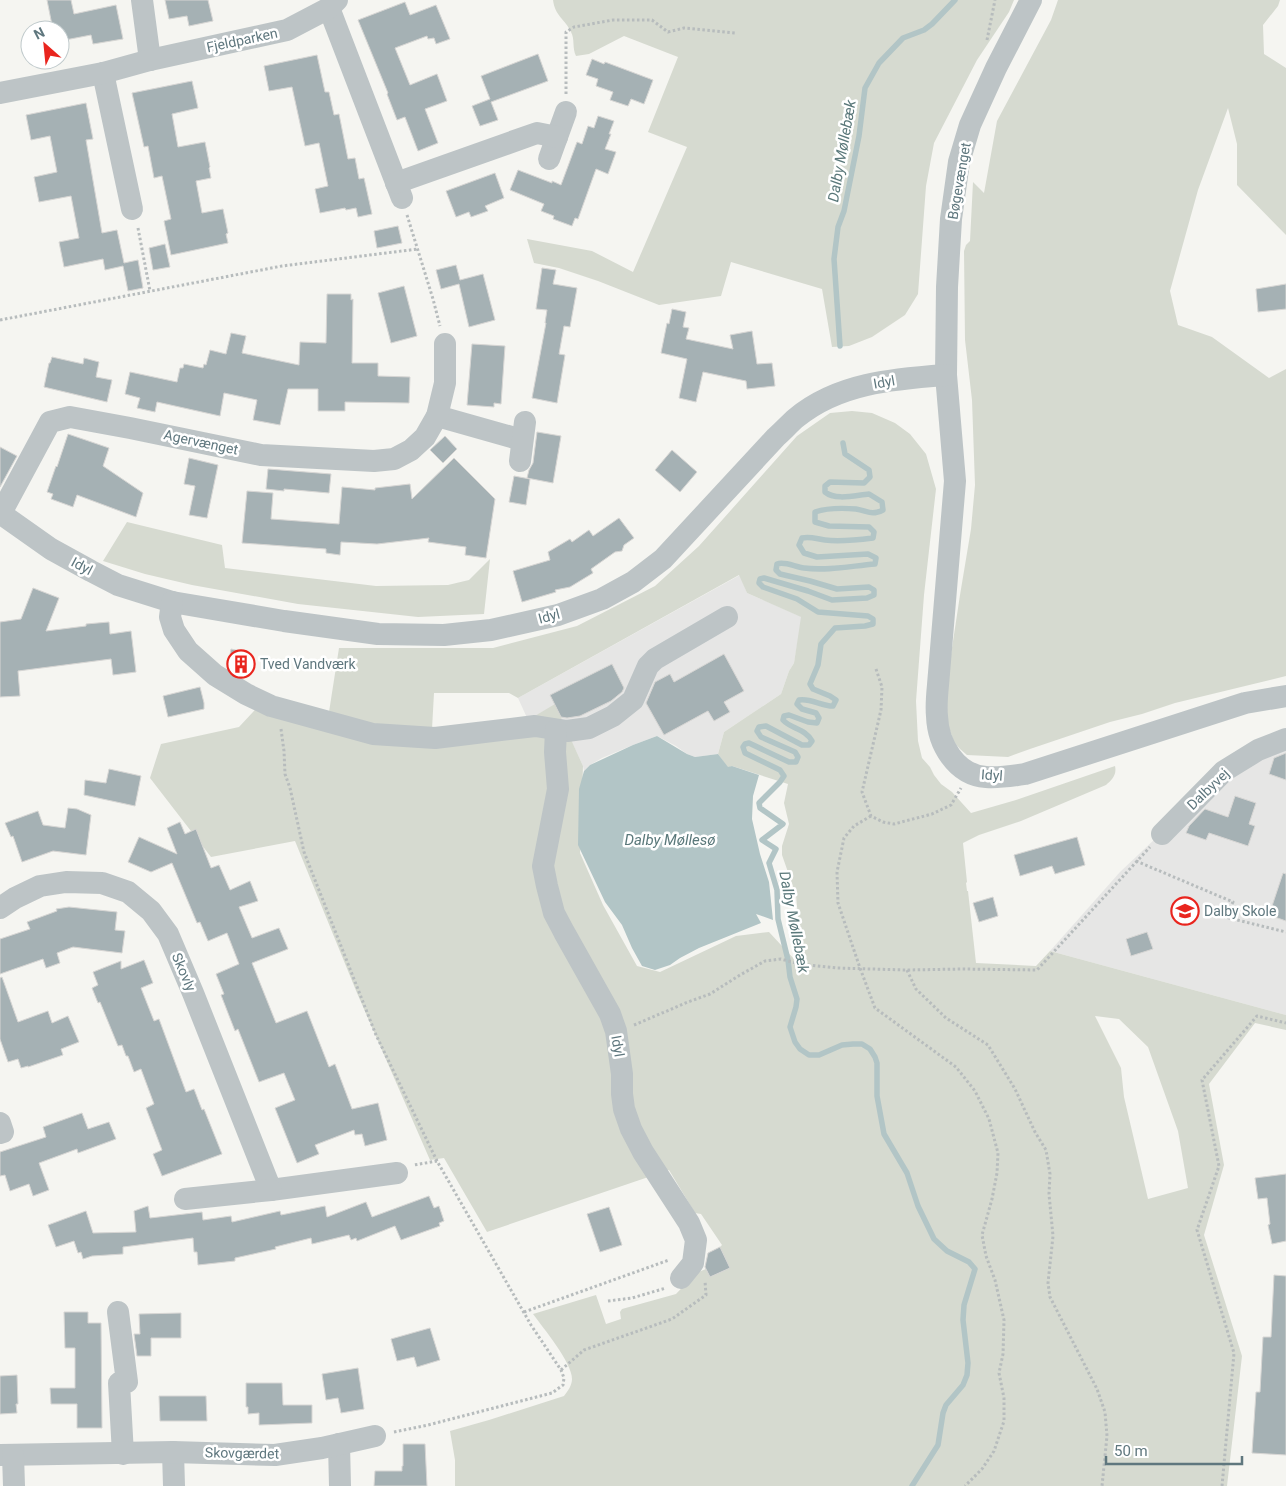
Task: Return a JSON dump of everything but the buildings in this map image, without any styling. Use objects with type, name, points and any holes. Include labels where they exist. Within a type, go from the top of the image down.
[{"type":"street","points":[[142,0],[150,60]]},
{"type":"street","name":"Bøgevænget","points":[[946,375],[947,287],[951,218],[960,162],[970,125],[996,68],[1031,0]]},
{"type":"street","name":"Fjeldparken","points":[[0,93],[103,73],[150,60],[287,30],[333,4],[399,190]]},
{"type":"street","points":[[103,73],[132,209]]},
{"type":"street","points":[[549,159],[566,112]]},
{"type":"street","points":[[399,190],[537,133],[557,137]]},
{"type":"street","name":"Agervænget","points":[[1,513],[50,422],[70,417],[261,455],[374,461],[394,459],[411,450],[425,436],[437,416],[445,383],[445,344]]},
{"type":"street","name":"Idyl","points":[[1,513],[51,550],[100,576],[118,585],[172,602],[284,621],[378,634],[444,635],[491,630],[558,615],[602,599],[633,582],[663,559],[776,437],[796,418],[815,404],[833,395],[862,385],[898,379],[946,375],[955,481],[938,676],[937,718],[948,754],[971,773],[984,777],[1006,777],[1025,774],[1245,703],[1286,696]]},
{"type":"street","points":[[437,416],[522,441]]},
{"type":"street","points":[[172,602],[170,617],[172,624],[188,650],[215,675],[246,694],[271,706],[373,734],[435,738],[535,726],[567,732],[589,728],[613,716],[633,700],[648,666],[655,659],[727,616]]},
{"type":"street","name":"Idyl","points":[[556,730],[555,752],[558,789],[543,866],[554,913],[610,1014],[616,1031],[622,1074],[622,1094],[628,1123],[643,1152],[689,1223],[696,1240],[694,1251]]},
{"type":"street","name":"Dalbyvej","points":[[1162,834],[1224,771],[1258,750],[1286,738]]},
{"type":"street","name":"Skovly","points":[[0,908],[15,898],[40,886],[66,882],[102,883],[128,892],[151,911],[168,934],[271,1190]]},
{"type":"street","points":[[0,1123],[3,1132],[0,1133]]},
{"type":"street","points":[[185,1200],[397,1173]]},
{"type":"street","points":[[681,1278],[693,1263],[694,1251]]},
{"type":"street","points":[[118,1312],[127,1382],[119,1384],[123,1454]]},
{"type":"street","name":"Skovgærdet","points":[[14,1486],[6,1455],[173,1452],[274,1455],[375,1436]]},
{"type":"street","points":[[339,1444],[340,1486]]},
{"type":"street","points":[[173,1452],[174,1486]]},
{"type":"path","points":[[566,112],[566,32],[574,27],[613,20],[652,20],[668,32],[684,28],[735,33]]},
{"type":"path","points":[[399,190],[445,344]]},
{"type":"path","points":[[132,209],[150,291]]},
{"type":"path","points":[[0,320],[282,266],[418,249]]},
{"type":"path","points":[[876,670],[882,687],[881,710],[862,792],[871,816],[883,822],[894,824],[932,814],[951,805],[971,773]]},
{"type":"path","points":[[271,706],[270,713],[280,726],[285,774],[290,788],[304,852],[376,1035],[437,1161],[564,1378],[563,1385],[552,1393],[428,1425],[375,1436]]},
{"type":"path","points":[[871,816],[854,826],[844,838],[837,872],[838,903],[875,1008],[956,1067],[975,1091],[989,1120],[998,1153],[997,1173],[992,1199],[982,1235],[1004,1320],[999,1373],[1004,1398],[1004,1421],[994,1451],[982,1469],[965,1486]]},
{"type":"path","points":[[616,1031],[710,994],[765,961],[781,959],[799,964],[837,968],[1037,970],[1162,834]]},
{"type":"path","points":[[1136,861],[1233,902],[1225,916],[1286,932]]},
{"type":"path","points":[[907,970],[916,989],[946,1018],[988,1045],[1015,1089],[1035,1132],[1046,1150],[1050,1174],[1049,1194],[1053,1236],[1048,1283],[1050,1297],[1059,1318],[1097,1389],[1106,1412],[1107,1436],[1102,1486]]},
{"type":"path","points":[[1222,1486],[1234,1353],[1197,1230],[1219,1166],[1202,1080],[1257,1016],[1286,1023]]},
{"type":"path","points":[[397,1173],[402,1167],[437,1161]]},
{"type":"path","points":[[524,1312],[694,1251],[706,1283],[706,1295],[672,1319],[584,1350],[560,1370]]},
{"type":"path","points":[[608,1300],[632,1298],[670,1287],[681,1278]]},
{"type":"shaded area","points":[[553,0],[1014,0],[1009,12],[977,60],[934,143],[926,186],[918,294],[905,315],[872,337],[849,346],[832,347],[822,289],[731,262],[721,296],[659,305],[598,281],[559,268],[534,263],[527,239],[592,251],[633,272],[687,147],[648,132],[678,57],[624,36],[589,54],[576,56],[572,35],[558,14]]},
{"type":"shaded area","points":[[1058,0],[1280,0],[1278,6],[1263,25],[1264,54],[1286,68],[1286,235],[1237,185],[1237,144],[1228,108],[1198,190],[1170,291],[1178,325],[1212,337],[1269,378],[1286,369],[1286,676],[1175,703],[1110,722],[1008,757],[967,755],[954,742],[948,725],[945,694],[971,529],[975,485],[972,400],[965,340],[964,251],[970,241],[973,182],[984,193],[997,121],[1051,20]]},
{"type":"shaded area","points":[[852,411],[872,413],[895,423],[910,434],[926,454],[936,489],[924,595],[916,701],[918,741],[922,758],[941,784],[952,792],[971,813],[1016,800],[1115,766],[1114,777],[1106,785],[963,843],[976,963],[1036,966],[1050,951],[1286,1015],[1286,1030],[1255,1023],[1209,1084],[1224,1165],[1204,1235],[1242,1356],[1227,1486],[455,1486],[455,1460],[450,1431],[564,1396],[571,1386],[571,1372],[567,1364],[556,1345],[533,1314],[596,1295],[606,1324],[621,1319],[620,1312],[622,1309],[676,1294],[696,1273],[706,1269],[710,1277],[730,1268],[720,1247],[722,1245],[701,1214],[695,1213],[669,1170],[487,1232],[444,1158],[430,1160],[357,993],[295,841],[211,857],[150,778],[161,744],[239,727],[266,698],[329,712],[339,648],[493,648],[577,626],[655,586],[699,546],[797,436],[830,413]],"holes":[[[739,575],[747,593],[801,617],[794,663],[789,671],[781,694],[724,732],[718,754],[728,768],[732,766],[788,784],[784,803],[789,824],[782,846],[782,855],[796,895],[798,917],[795,960],[769,932],[736,936],[660,972],[637,966],[603,905],[580,853],[583,766],[555,704],[528,720],[432,729],[434,693],[509,693],[518,698]],[[1095,1016],[1119,1019],[1148,1047],[1178,1131],[1188,1188],[1148,1199],[1124,1097],[1121,1068]]]},
{"type":"shaded area","points":[[127,522],[222,545],[225,568],[376,586],[448,585],[469,580],[490,559],[484,614],[418,617],[298,604],[192,585],[145,574],[103,561]]},
{"type":"shaded area","points":[[740,575],[747,593],[802,617],[794,663],[789,671],[781,694],[724,732],[718,754],[695,757],[657,736],[602,758],[584,771],[555,705],[528,720],[518,698]]},
{"type":"shaded area","name":"Dalby Skole","points":[[1286,743],[1286,1015],[1050,951],[1120,872],[1175,820],[1221,781]]},
{"type":"water","name":"Dalby Møllesø","points":[[657,736],[687,754],[695,757],[718,754],[728,767],[732,766],[759,775],[753,796],[752,819],[769,882],[773,920],[756,914],[761,923],[699,948],[670,965],[655,970],[642,966],[622,925],[605,902],[578,845],[579,789],[584,771],[590,765]]},
{"type":"waterway","name":"Dalby Møllebæk","points":[[840,346],[834,259],[838,227],[844,211],[859,136],[865,88],[879,63],[903,38],[924,30],[955,0]]},
{"type":"waterway","name":"Dalby Møllebæk","points":[[843,443],[845,454],[869,470],[870,477],[864,483],[830,482],[825,486],[825,492],[840,497],[869,494],[882,502],[883,510],[872,513],[856,509],[825,510],[815,512],[815,522],[829,526],[869,527],[874,532],[873,538],[837,541],[805,537],[802,538],[799,545],[804,553],[817,557],[868,554],[876,558],[875,564],[821,569],[780,563],[777,564],[776,570],[780,574],[837,589],[869,587],[874,590],[874,595],[867,598],[832,600],[764,578],[760,579],[759,583],[763,587],[797,599],[818,612],[868,616],[873,619],[873,624],[835,628],[821,644],[818,665],[810,684],[813,689],[836,700],[833,706],[808,700],[799,700],[797,704],[802,709],[816,713],[819,718],[817,723],[808,722],[789,715],[784,716],[783,720],[806,734],[812,741],[809,745],[802,745],[766,726],[759,727],[757,731],[761,737],[795,752],[798,757],[796,762],[789,762],[749,743],[743,747],[745,753],[780,770],[784,776],[759,803],[760,808],[783,824],[762,840],[776,849],[769,863],[777,890],[778,919],[790,977],[797,999],[790,1027],[795,1042],[800,1049],[809,1055],[819,1055],[842,1045],[862,1044],[870,1049],[877,1063],[877,1096],[884,1134],[907,1173],[918,1206],[934,1239],[947,1251],[969,1262],[975,1269],[964,1305],[963,1320],[968,1363],[967,1375],[963,1385],[946,1405],[938,1445],[912,1486]]},
{"type":"place","name":"Tved Vandværk","points":[[241,664]]},
{"type":"place","name":"Dalby Skole","points":[[1185,911]]}]
